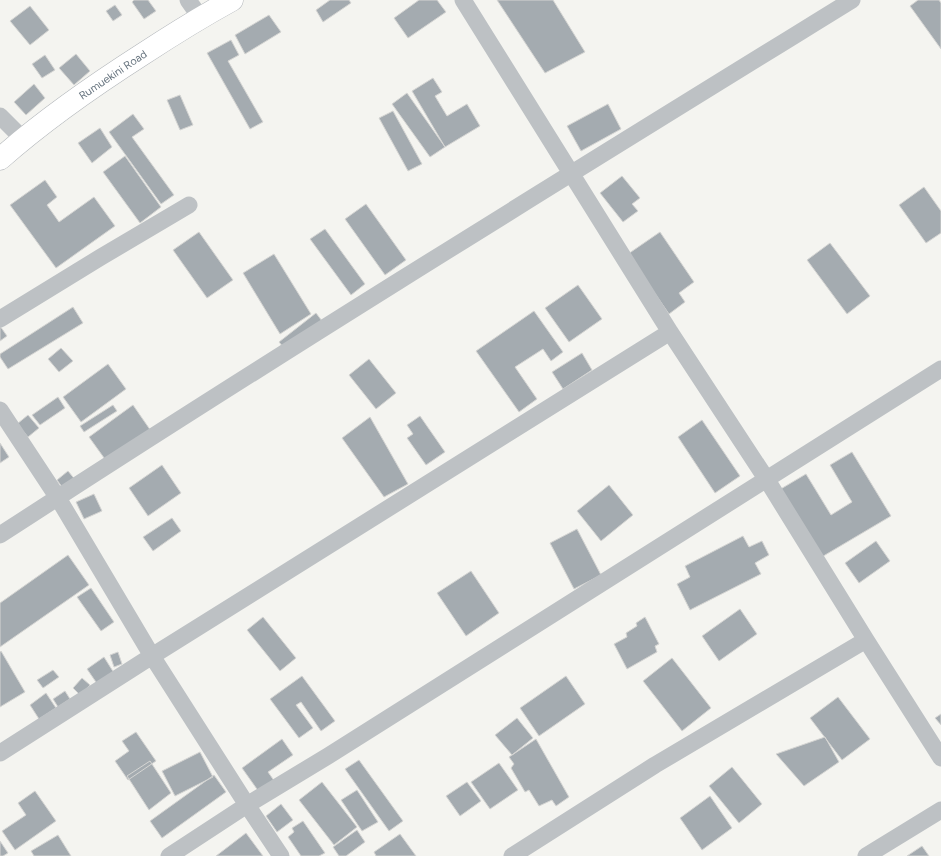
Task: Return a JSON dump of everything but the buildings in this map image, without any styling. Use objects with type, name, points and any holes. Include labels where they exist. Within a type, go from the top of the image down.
[{"type":"street","points":[[188,0],[200,17]]},
{"type":"street","name":"Rumuekini Road","points":[[0,159],[23,139],[105,79],[200,17],[232,0]]},
{"type":"street","points":[[463,0],[670,332],[767,480],[941,758]]},
{"type":"street","points":[[0,535],[571,174],[852,0]]},
{"type":"street","points":[[0,116],[23,139]]},
{"type":"street","points":[[0,319],[100,257],[190,205]]},
{"type":"street","points":[[0,753],[152,656],[670,332]]},
{"type":"street","points":[[168,856],[941,369]]},
{"type":"street","points":[[0,410],[58,498],[152,656],[281,856]]},
{"type":"street","points":[[512,856],[655,765],[866,640]]},
{"type":"street","points":[[866,856],[941,810]]}]
